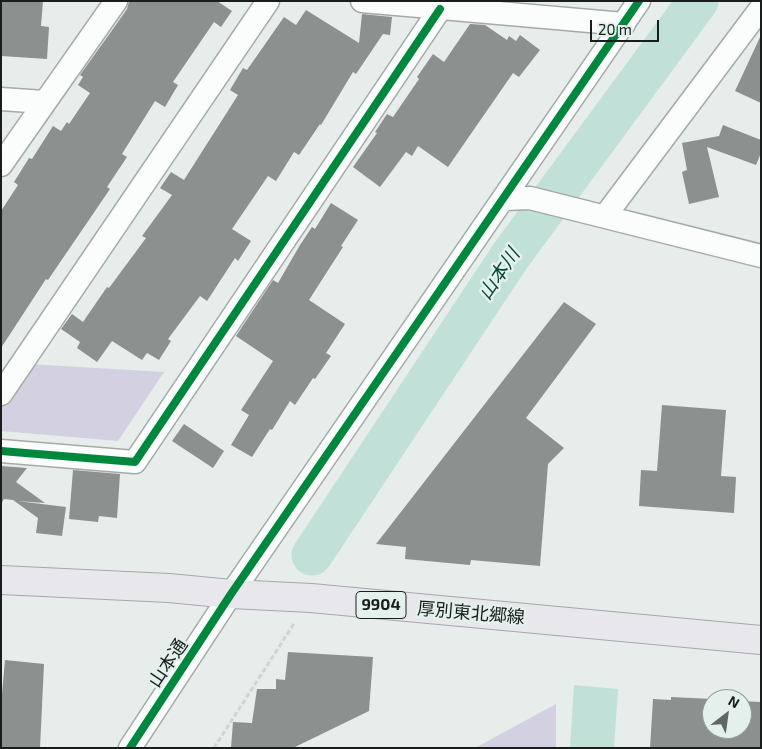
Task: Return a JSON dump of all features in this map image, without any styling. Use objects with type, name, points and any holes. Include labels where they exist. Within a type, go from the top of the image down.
[{"type":"main road","name":"厚別東北郷線","points":[[1,580],[169,588],[231,594],[310,598],[761,640]]},
{"type":"street","points":[[1,165],[116,1]]},
{"type":"street","points":[[1,394],[268,1]]},
{"type":"street","points":[[362,1],[624,24]]},
{"type":"street","name":"山本通","points":[[130,748],[231,594],[639,1]]},
{"type":"street","points":[[605,216],[761,8]]},
{"type":"street","points":[[1,451],[135,462],[440,9]]},
{"type":"street","points":[[1,99],[44,102]]},
{"type":"street","points":[[504,199],[530,198],[761,256]]},
{"type":"path","points":[[214,748],[310,598]]},
{"type":"shaded area","points":[[29,364],[164,372],[118,441],[1,431],[1,407]]},
{"type":"shaded area","points":[[574,685],[618,689],[614,748],[570,748]]},
{"type":"shaded area","points":[[556,704],[556,748],[475,748]]},
{"type":"building","points":[[1,1],[43,1],[41,26],[49,27],[47,59],[1,56]]},
{"type":"building","points":[[129,1],[217,1],[232,11],[221,27],[214,22],[173,82],[178,85],[165,107],[155,101],[122,154],[127,157],[107,187],[110,189],[48,280],[46,279],[1,348],[1,211],[18,185],[14,182],[29,158],[32,159],[53,126],[61,131],[67,122],[69,124],[90,93],[78,85],[83,77],[80,75],[127,9]]},
{"type":"building","points":[[306,10],[359,43],[362,14],[392,17],[390,35],[383,34],[356,74],[353,72],[321,125],[299,155],[294,152],[276,181],[268,176],[232,229],[251,241],[238,261],[235,258],[207,301],[200,296],[168,339],[171,341],[159,360],[147,353],[142,360],[112,341],[97,362],[77,348],[80,342],[61,329],[72,314],[83,322],[107,287],[109,288],[146,238],[142,236],[172,195],[160,188],[171,172],[184,180],[238,95],[230,90],[243,68],[247,70],[284,17],[296,25]]},
{"type":"building","points":[[470,24],[485,25],[507,40],[509,36],[516,41],[520,35],[540,50],[519,77],[513,73],[448,167],[418,146],[412,156],[406,152],[380,187],[353,167],[377,133],[375,132],[387,114],[393,117],[419,79],[417,77],[433,54],[444,62]]},
{"type":"building","points":[[761,35],[761,103],[735,91]]},
{"type":"building","points":[[723,125],[761,140],[761,153],[756,165],[707,147],[719,197],[689,204],[682,172],[687,170],[682,143],[719,136]]},
{"type":"building","points":[[331,203],[358,220],[309,300],[345,324],[326,353],[331,356],[315,379],[313,378],[295,405],[290,401],[252,457],[231,445],[249,415],[241,410],[273,361],[236,336],[273,280],[278,283],[300,245],[312,227],[315,229]]},
{"type":"building","points":[[564,302],[596,324],[526,418],[564,448],[548,464],[540,566],[471,560],[470,565],[405,559],[406,547],[376,544]]},
{"type":"building","points":[[662,405],[726,410],[721,476],[736,477],[734,513],[639,506],[641,470],[657,471]]},
{"type":"building","points":[[184,424],[224,451],[213,468],[172,441]]},
{"type":"building","points":[[1,466],[27,468],[16,482],[45,503],[17,501],[66,507],[62,536],[36,533],[38,518],[13,500],[4,499],[1,504]]},
{"type":"building","points":[[73,470],[120,474],[117,518],[99,516],[98,522],[69,519]]},
{"type":"building","points":[[288,652],[373,657],[369,711],[295,747],[231,748],[233,722],[252,723],[257,689],[276,689],[276,679],[285,680]]},
{"type":"building","points":[[5,660],[44,664],[40,748],[1,748],[1,705]]},
{"type":"building","points":[[671,697],[702,699],[702,739],[752,739],[752,702],[761,702],[761,748],[650,748],[653,699],[671,700]]},
{"type":"waterway","name":"山本川","points":[[312,555],[511,255],[698,1]]},
{"type":"cycle path","points":[[130,748],[231,594],[639,1]]},
{"type":"cycle path","points":[[1,451],[135,462],[440,9]]}]
